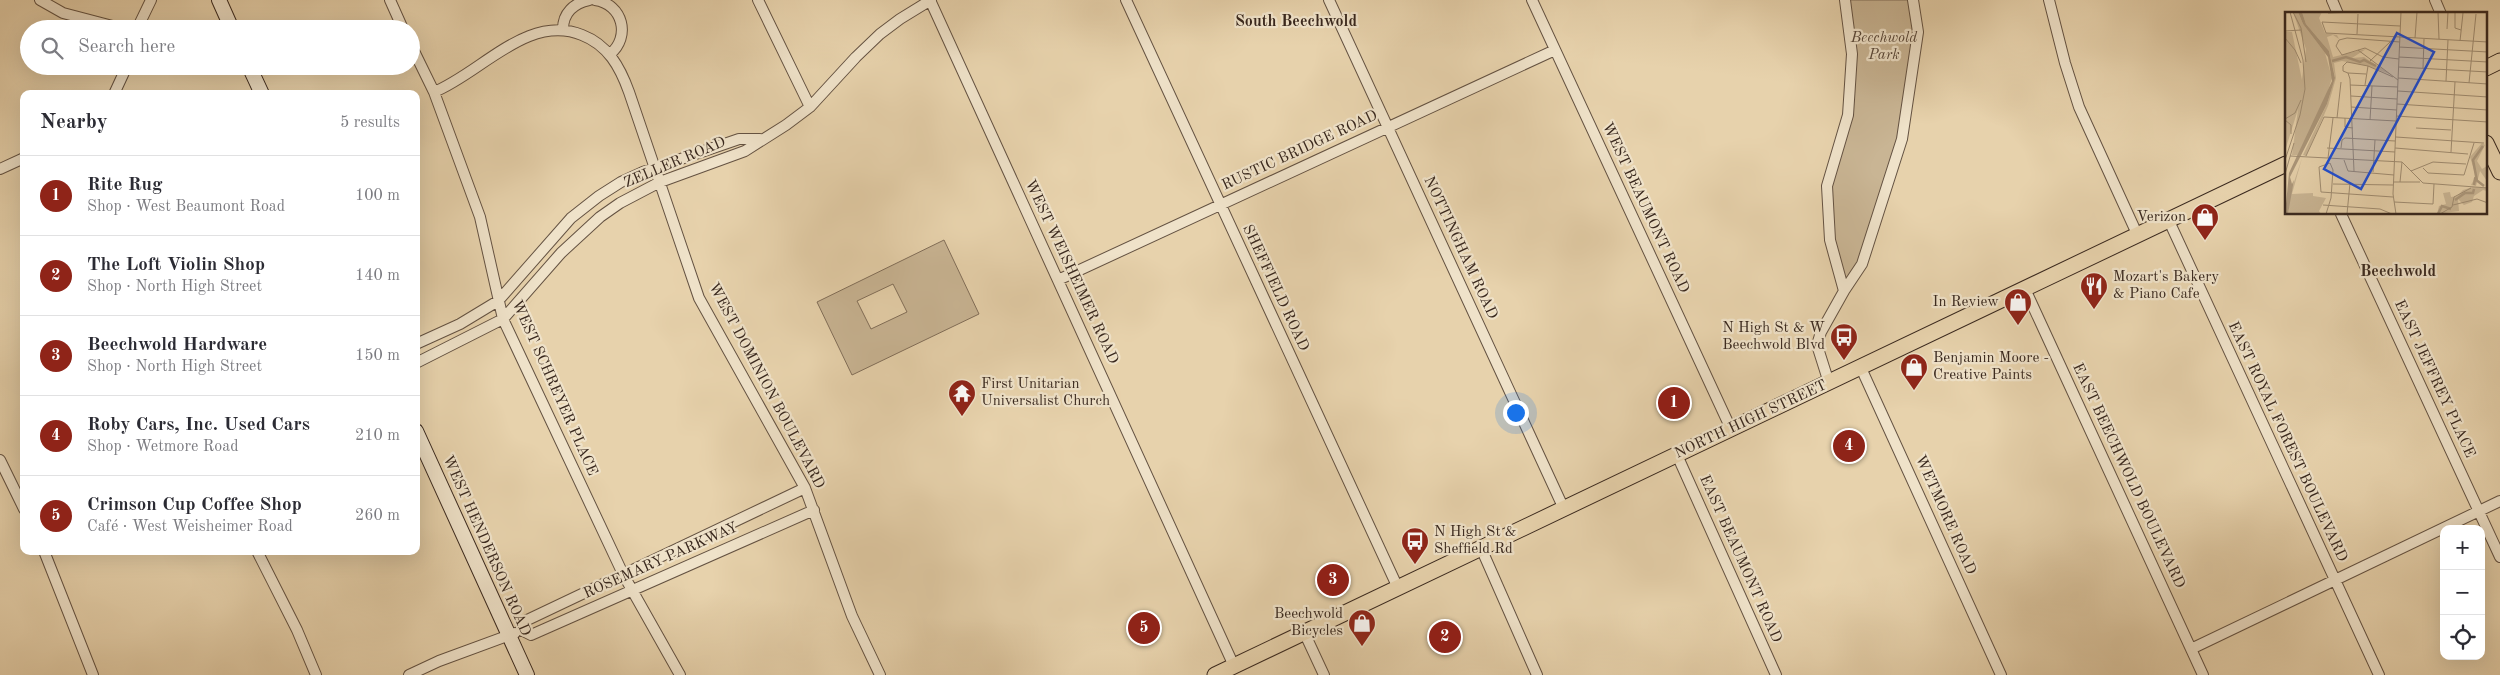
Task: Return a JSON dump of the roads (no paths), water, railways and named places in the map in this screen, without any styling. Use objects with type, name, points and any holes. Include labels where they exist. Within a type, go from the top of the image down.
[{"type":"main road","points":[[219,0],[228,20]]},
{"type":"main road","points":[[2488,67],[2500,61]]},
{"type":"main road","points":[[254,75],[260,90]]},
{"type":"main road","points":[[2488,147],[2500,172]]},
{"type":"main road","name":"NORTH HIGH STREET","points":[[1215,675],[2285,164]]},
{"type":"main road","name":"WEST HENDERSON ROAD","points":[[420,439],[515,633],[527,675]]},
{"type":"street","points":[[40,0],[63,13],[90,20]]},
{"type":"street","points":[[141,20],[151,0]]},
{"type":"street","points":[[390,0],[400,20]]},
{"type":"street","points":[[434,92],[451,84],[520,39],[535,32],[563,29],[564,19],[571,8],[589,0]]},
{"type":"street","points":[[596,0],[611,6],[621,22],[621,40],[610,54]]},
{"type":"street","points":[[758,0],[810,107]]},
{"type":"street","name":"ZELLER ROAD","points":[[420,361],[503,319],[561,253],[600,217],[638,192],[744,150],[786,125],[810,107],[880,34],[931,0]]},
{"type":"street","name":"WEST WEISHEIMER ROAD","points":[[931,0],[1234,666]]},
{"type":"street","name":"SHEFFIELD ROAD","points":[[1126,0],[1398,588]]},
{"type":"street","name":"NOTTINGHAM ROAD","points":[[1329,0],[1564,509]]},
{"type":"street","name":"WEST BEAUMONT ROAD","points":[[1532,0],[1731,429]]},
{"type":"street","points":[[1844,291],[1830,240],[1828,186],[1848,115],[1852,54],[1845,0]]},
{"type":"street","points":[[1829,383],[1817,345],[1821,332],[1862,264],[1902,139],[1918,32],[1914,0]]},
{"type":"street","points":[[2049,0],[2065,63],[2079,107],[2138,236]]},
{"type":"street","points":[[2332,0],[2337,12]]},
{"type":"street","points":[[2435,0],[2440,12]]},
{"type":"street","name":"WEST DOMINION BOULEVARD","points":[[563,29],[586,36],[610,54],[623,74],[699,298],[805,488],[852,616],[880,675]]},
{"type":"street","name":"RUSTIC BRIDGE ROAD","points":[[1058,280],[1555,50]]},
{"type":"street","name":"WEST SCHREYER PLACE","points":[[420,63],[434,92],[480,217],[503,319],[623,574],[680,675]]},
{"type":"street","points":[[116,90],[123,75]]},
{"type":"street","name":"ZELLER ROAD","points":[[420,342],[460,324],[498,301],[571,218],[621,182],[655,167],[739,139],[760,139]]},
{"type":"street","points":[[0,169],[20,160]]},
{"type":"street","name":"EAST JEFFREY PLACE","points":[[2341,215],[2500,557]]},
{"type":"street","name":"EAST ROYAL FOREST BOULEVARD","points":[[2169,221],[2379,675]]},
{"type":"street","name":"EAST BEECHWOLD BOULEVARD","points":[[2025,290],[2204,675]]},
{"type":"street","name":"WETMORE ROAD","points":[[1861,368],[2001,675]]},
{"type":"street","name":"EAST BEAUMONT ROAD","points":[[1677,455],[1776,675]]},
{"type":"street","points":[[0,460],[20,501]]},
{"type":"street","points":[[0,483],[11,482]]},
{"type":"street","name":"ROSEMARY PARKWAY","points":[[515,633],[523,622],[805,488]]},
{"type":"street","points":[[2191,649],[2500,501]]},
{"type":"street","name":"ROSEMARY PARKWAY","points":[[409,675],[439,661],[515,633],[531,635],[814,510]]},
{"type":"street","points":[[1481,548],[1538,675]]},
{"type":"street","points":[[46,555],[93,675]]},
{"type":"street","points":[[258,555],[297,630],[316,675]]},
{"type":"street","points":[[1304,632],[1324,675]]},
{"type":"place","name":"Verizon","points":[[2205,241]]},
{"type":"place","name":"Mozart's Bakery & Piano Cafe","points":[[2094,310]]},
{"type":"place","name":"In Review","points":[[2018,326]]},
{"type":"place","name":"N High St & W Beechwold Blvd","points":[[1844,361]]},
{"type":"place","name":"Benjamin Moore - Creative Paints","points":[[1914,391]]},
{"type":"place","name":"Rite Rug","points":[[1674,403]]},
{"type":"place","name":"First Unitarian Universalist Church","points":[[962,417]]},
{"type":"place","name":"Roby Cars, Inc. Used Cars","points":[[1849,446]]},
{"type":"place","name":"N High St & Sheffield Rd","points":[[1415,565]]},
{"type":"place","name":"Beechwold Hardware","points":[[1333,580]]},
{"type":"place","name":"Crimson Cup Coffee Shop","points":[[1144,628]]},
{"type":"place","name":"The Loft Violin Shop","points":[[1445,637]]},
{"type":"place","name":"Beechwold Bicycles","points":[[1362,647]]},
{"type":"district","name":"South Beechwold","points":[[1296,22]]},
{"type":"district","name":"Beechwold","points":[[2398,272]]},
{"type":"park label","name":"Beechwold Park","points":[[1884,46]]}]
